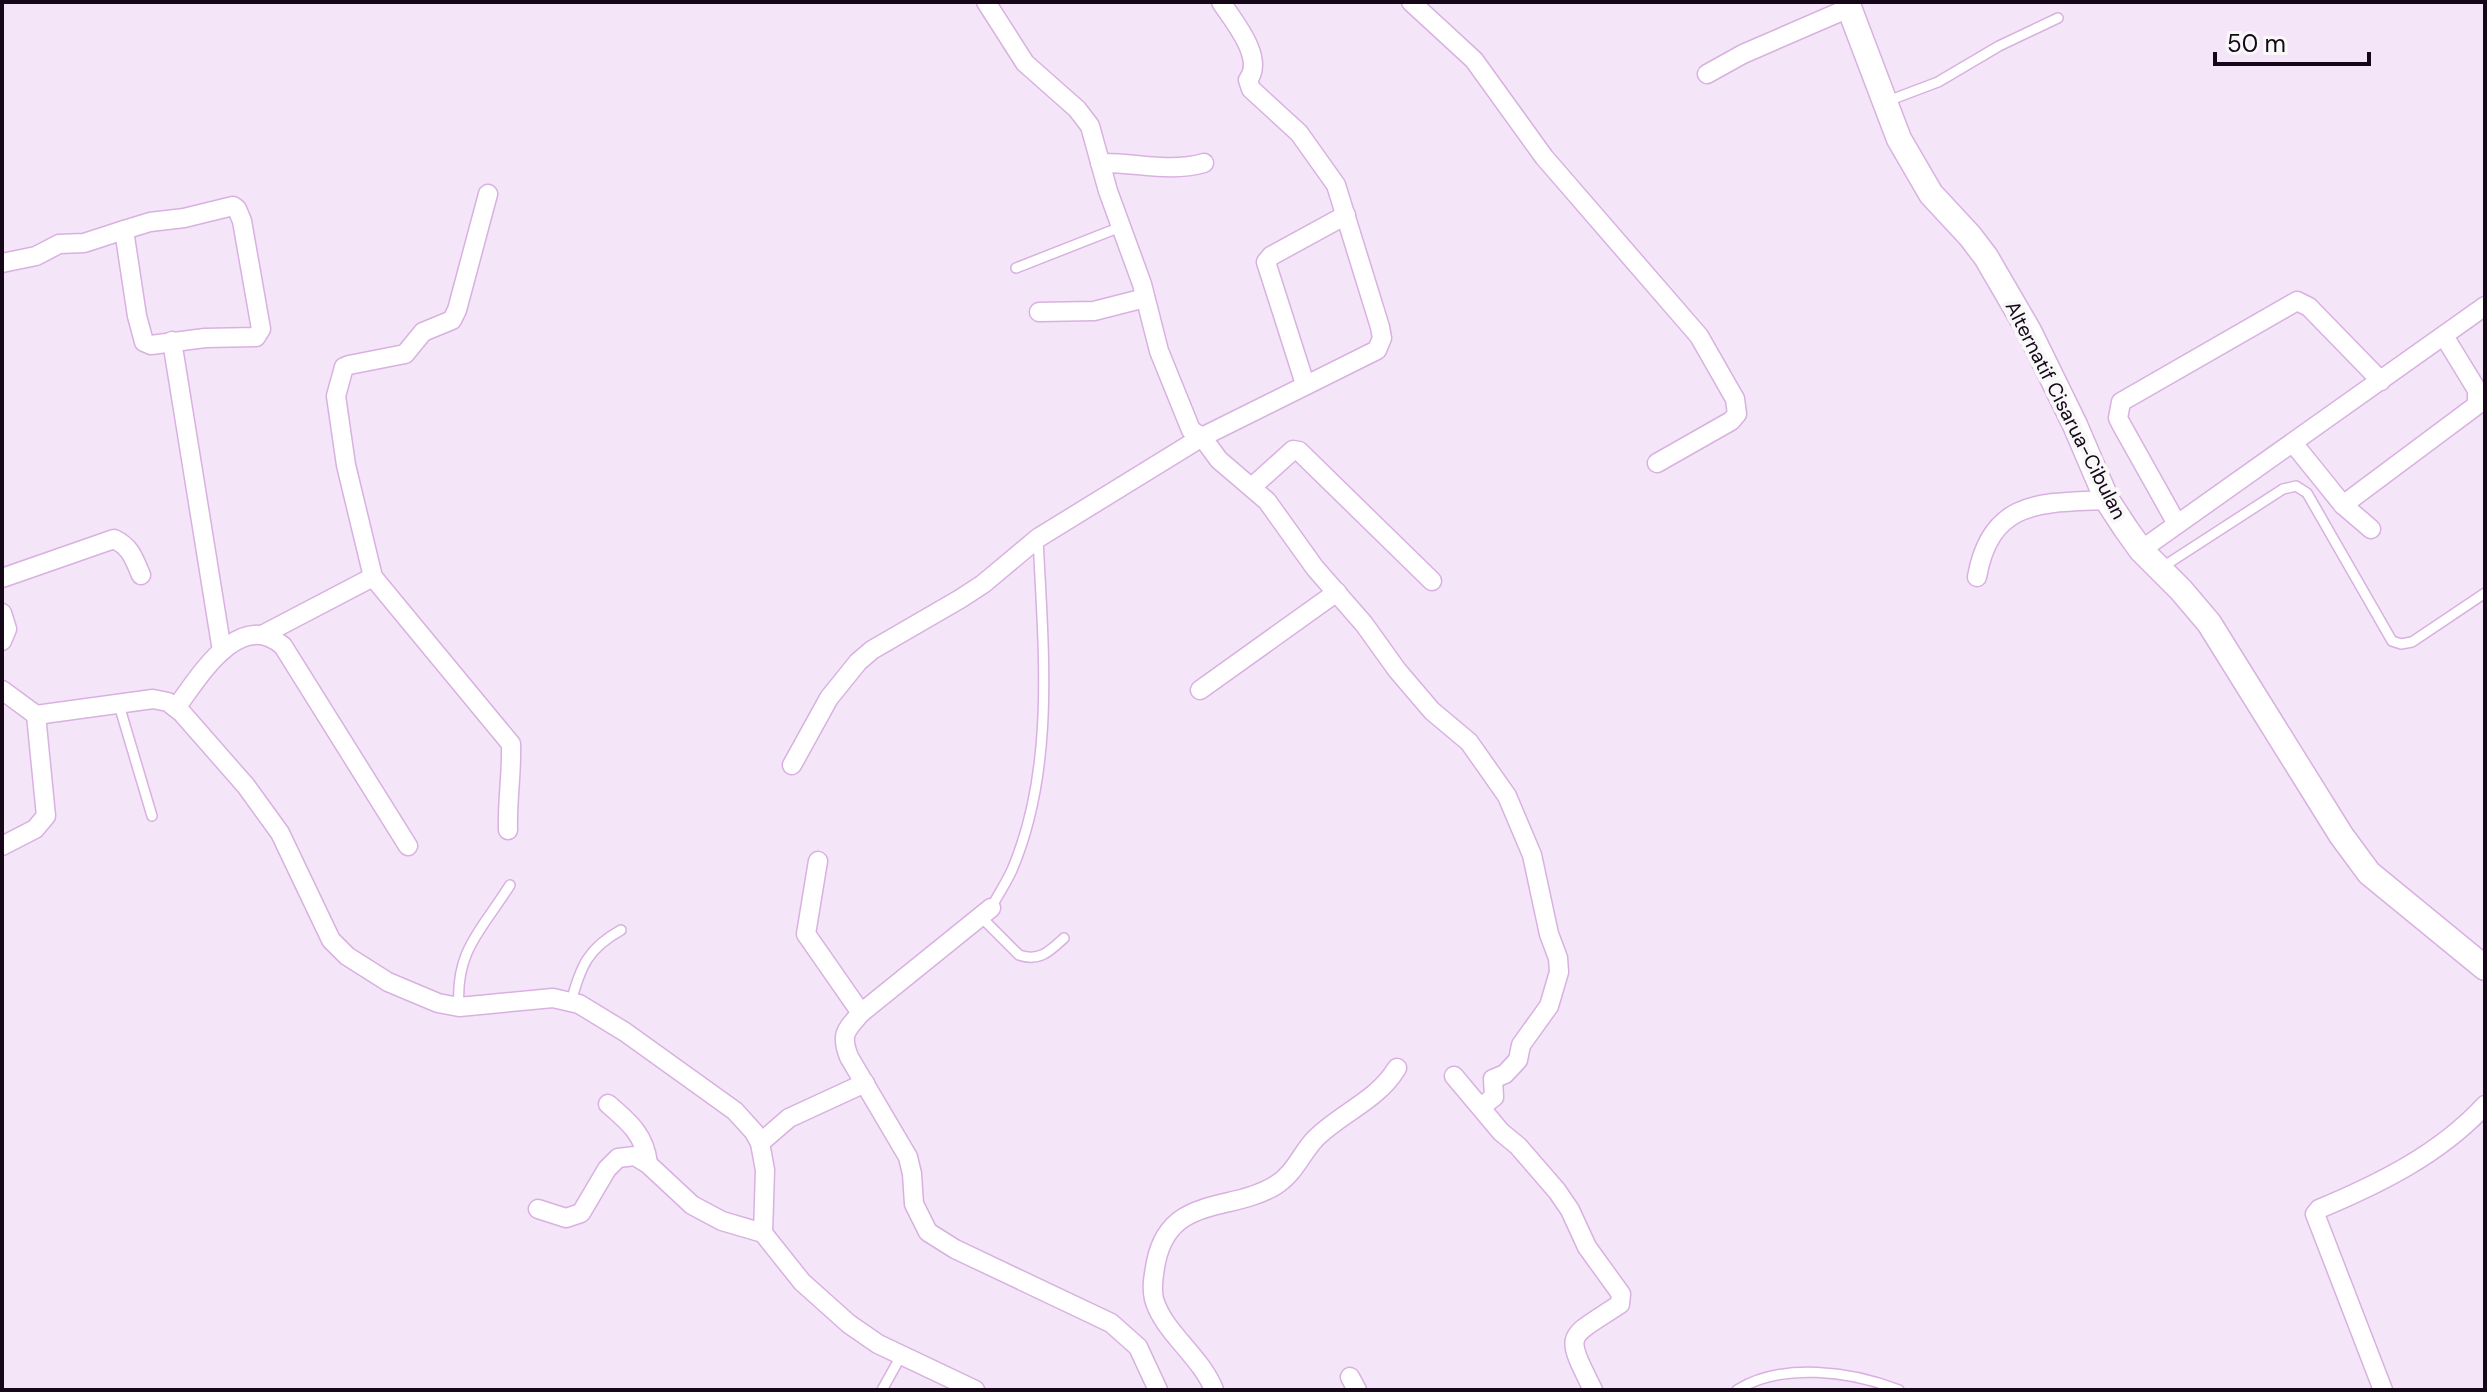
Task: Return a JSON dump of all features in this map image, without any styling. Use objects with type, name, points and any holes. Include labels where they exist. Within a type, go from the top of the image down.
[{"type":"street","points":[[986,2],[1025,63],[1084,117],[1095,138],[1100,163],[1123,226],[1170,383],[1191,430],[1202,437],[1219,460],[1267,501],[1315,568],[1432,711],[1469,742],[1507,796],[1532,855],[1559,972],[1549,1006],[1521,1045],[1513,1067],[1493,1079],[1494,1097],[1481,1107]]},
{"type":"street","points":[[792,765],[829,698],[858,662],[886,641],[983,584],[1038,538],[1202,437],[1377,350],[1382,338],[1336,185],[1299,133],[1251,89],[1248,80],[1254,72],[1255,63],[1238,27],[1221,2]]},
{"type":"street","points":[[1411,2],[1474,60],[1544,157],[1699,336],[1735,399],[1737,414],[1731,421],[1657,463]]},
{"type":"street","points":[[1707,74],[1848,5]]},
{"type":"street","name":"Alternatif Cisarua-Cibulan","points":[[1848,5],[1899,139],[1931,194],[1986,257],[2029,331],[2107,500],[2141,550],[2209,623],[2341,835],[2369,873],[2485,968]]},
{"type":"street","points":[[1100,163],[1148,164],[1169,169],[1204,163]]},
{"type":"street","points":[[488,194],[452,320],[423,332],[405,354],[344,367],[336,396],[346,465],[373,577],[511,744],[508,830]]},
{"type":"street","points":[[2,263],[36,256],[59,244],[84,243],[124,230],[150,222],[184,218],[233,206],[241,215],[261,329],[256,337],[151,345],[144,342],[124,230]]},
{"type":"street","points":[[1305,384],[1266,262],[1271,256],[1346,215]]},
{"type":"street","points":[[1039,312],[1094,311],[1145,298]]},
{"type":"street","points":[[2177,524],[2118,418],[2121,402],[2297,301],[2309,307],[2381,381]]},
{"type":"street","points":[[2141,550],[2485,306]]},
{"type":"street","points":[[2343,505],[2477,405],[2477,390],[2444,336]]},
{"type":"street","points":[[172,341],[222,651]]},
{"type":"street","points":[[2293,443],[2343,505],[2371,529]]},
{"type":"street","points":[[1252,487],[1285,456],[1293,450],[1299,451],[1432,581]]},
{"type":"street","points":[[1977,577],[1980,560],[1995,531],[2016,513],[2042,504],[2107,500]]},
{"type":"street","points":[[2,578],[114,539],[132,552],[141,575]]},
{"type":"street","points":[[264,634],[373,577]]},
{"type":"street","points":[[1200,690],[1337,592]]},
{"type":"street","points":[[2,613],[7,629],[2,641]]},
{"type":"street","points":[[176,708],[222,651],[243,636],[264,634],[283,646],[408,846]]},
{"type":"street","points":[[2,690],[36,715],[153,699],[168,702],[220,754],[274,824],[331,940],[347,956],[388,982],[438,1003],[459,1007],[542,999],[571,1001],[625,1032],[735,1111],[760,1143],[765,1170],[763,1233]]},
{"type":"street","points":[[2,846],[35,829],[46,816],[36,715]]},
{"type":"street","points":[[818,861],[806,934],[861,1013]]},
{"type":"street","points":[[986,912],[861,1013],[845,1031],[844,1043],[908,1157],[914,1204],[928,1232],[955,1249],[1111,1323],[1138,1347],[1158,1390]]},
{"type":"street","points":[[1214,1390],[1201,1366],[1166,1322],[1154,1298],[1154,1271],[1165,1236],[1180,1221],[1213,1204],[1275,1186],[1293,1171],[1314,1140],[1379,1092],[1397,1068]]},
{"type":"street","points":[[1454,1076],[1557,1191],[1570,1210],[1587,1247],[1621,1294],[1620,1304],[1578,1332],[1574,1338],[1573,1348],[1593,1390]]},
{"type":"street","points":[[760,1143],[789,1118],[865,1083]]},
{"type":"street","points":[[608,1104],[640,1135],[648,1164]]},
{"type":"street","points":[[2383,1390],[2315,1214],[2319,1209],[2373,1185],[2444,1143],[2485,1105]]},
{"type":"street","points":[[538,1209],[554,1216],[574,1217],[589,1204],[607,1169],[618,1158],[635,1156],[648,1164],[692,1205],[722,1221],[763,1233],[802,1282],[824,1304],[868,1338],[975,1390]]},
{"type":"lane","points":[[1884,102],[1938,82],[1999,46],[2058,18]]},
{"type":"lane","points":[[1016,268],[1123,226]]},
{"type":"lane","points":[[2160,568],[2283,489],[2296,486],[2307,493],[2392,641],[2401,644],[2412,642],[2485,593]]},
{"type":"lane","points":[[1038,538],[1042,702],[1037,779],[1011,873],[986,912],[1019,955],[1039,957],[1064,938]]},
{"type":"lane","points":[[119,705],[152,816]]},
{"type":"lane","points":[[459,1007],[457,982],[467,950],[510,885]]},
{"type":"lane","points":[[571,1001],[581,969],[592,950],[621,930]]},
{"type":"lane","points":[[882,1390],[901,1356]]},
{"type":"lane","points":[[1737,1390],[1748,1383],[1783,1373],[1803,1373],[1861,1379],[1899,1390]]}]
